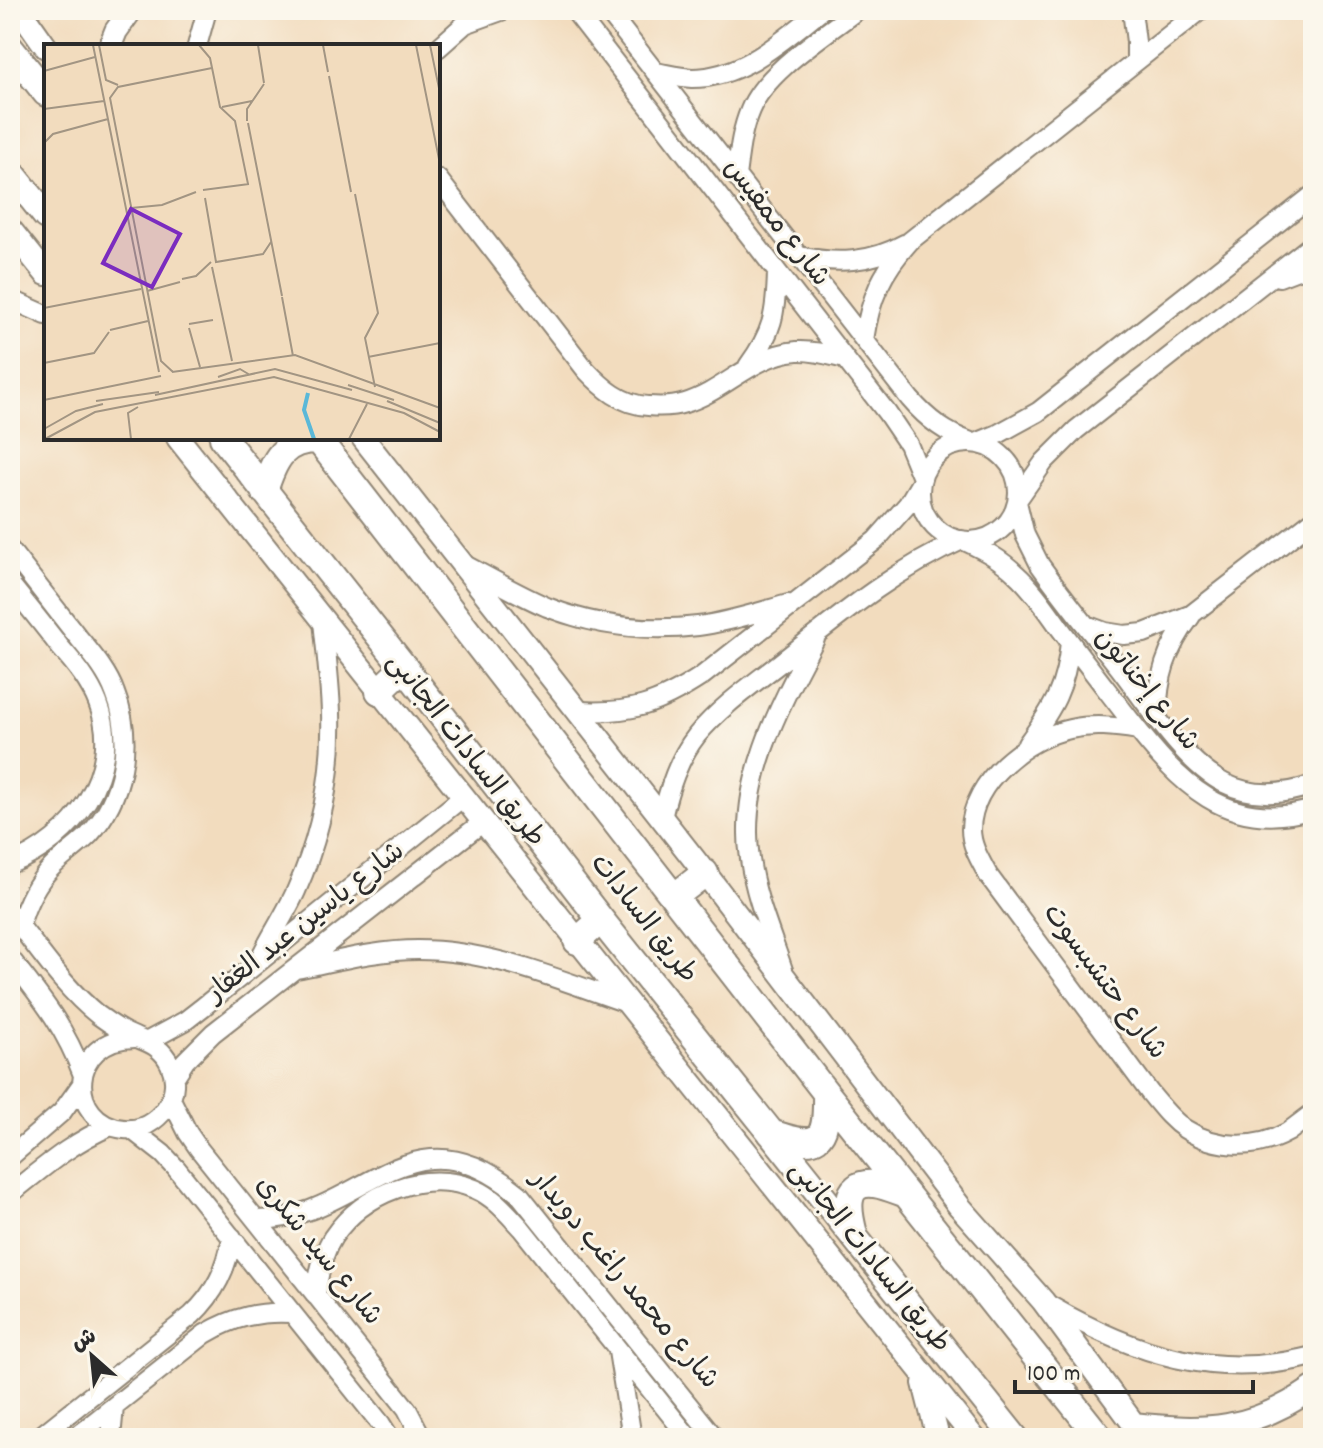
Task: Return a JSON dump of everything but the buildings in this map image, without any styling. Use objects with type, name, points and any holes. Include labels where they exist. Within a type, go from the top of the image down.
[{"type":"main road","points":[[10,48],[44,90]]},
{"type":"main road","points":[[10,171],[44,214]]},
{"type":"main road","name":"طريق السادات","points":[[225,440],[1008,1436]]},
{"type":"main road","points":[[264,491],[277,458],[290,446],[305,440]]},
{"type":"main road","name":"طريق السادات","points":[[319,440],[826,1093],[1100,1438]]},
{"type":"main road","points":[[379,691],[404,667]]},
{"type":"main road","points":[[674,897],[705,873]]},
{"type":"main road","points":[[577,941],[601,920]]},
{"type":"main road","points":[[771,1133],[806,1142],[821,1134],[825,1126],[826,1093]]},
{"type":"main road","points":[[855,1239],[848,1203],[857,1188],[875,1184],[906,1194]]},
{"type":"street","points":[[20,10],[44,44]]},
{"type":"street","points":[[111,44],[131,10]]},
{"type":"street","points":[[198,44],[207,10]]},
{"type":"street","points":[[440,46],[470,17],[504,10]]},
{"type":"street","name":"شارع ممفيس","points":[[574,10],[898,428],[908,444],[921,481]]},
{"type":"street","name":"شارع ممفيس","points":[[607,10],[923,413],[954,436],[973,442]]},
{"type":"street","points":[[655,72],[690,78],[746,65],[821,10]]},
{"type":"street","points":[[736,176],[744,126],[762,88],[857,10]]},
{"type":"street","points":[[1132,10],[1136,61]]},
{"type":"street","points":[[864,340],[873,296],[895,257],[910,241],[1201,10]]},
{"type":"street","points":[[781,42],[780,54],[794,60]]},
{"type":"street","points":[[440,182],[586,370],[619,399],[641,406],[663,407],[685,403],[747,367],[796,351],[821,352],[845,359]]},
{"type":"street","points":[[578,711],[630,710],[655,703],[702,676],[876,540],[908,504],[928,464],[940,452],[955,444],[973,442],[1018,424],[1038,412],[1313,195]]},
{"type":"street","points":[[10,229],[44,272]]},
{"type":"street","points":[[799,256],[844,262],[879,255],[910,241]]},
{"type":"street","points":[[921,481],[920,499],[934,527],[947,536],[963,540],[979,540],[992,535],[1004,527],[1044,462],[1076,430],[1313,244]]},
{"type":"street","points":[[1262,284],[1313,264]]},
{"type":"street","points":[[747,367],[763,345],[772,323],[777,298],[777,272]]},
{"type":"street","points":[[10,299],[44,314]]},
{"type":"street","name":"طريق السادات الجانبى","points":[[180,440],[974,1438]]},
{"type":"street","points":[[365,440],[705,873],[960,1207],[1043,1301],[1139,1431],[1218,1428],[1257,1418],[1292,1403],[1313,1388]]},
{"type":"street","points":[[973,442],[991,447],[1004,456],[1013,468],[1018,483],[1018,500]]},
{"type":"street","name":"شارع إخناتون","points":[[1018,500],[1025,535],[1050,578],[1188,754],[1224,783],[1245,791],[1268,794],[1313,785]]},
{"type":"street","points":[[1086,625],[1124,635],[1144,633],[1192,614],[1313,520]]},
{"type":"street","points":[[662,818],[669,788],[681,760],[697,735],[739,696],[902,571],[963,540]]},
{"type":"street","name":"شارع إخناتون","points":[[963,540],[1001,561],[1017,574],[1138,730],[1170,769],[1188,785],[1205,798],[1246,814],[1290,815],[1313,809]]},
{"type":"street","points":[[10,550],[100,665],[115,691],[124,721],[126,751],[120,782],[108,810],[89,834],[50,869],[15,919],[71,990],[101,1017],[161,1050],[170,1063],[174,1078],[171,1099],[162,1114],[148,1125],[131,1129],[111,1126],[90,1110],[63,1029],[10,958]]},
{"type":"street","points":[[462,563],[547,607],[584,619],[622,626],[661,629],[700,626],[799,602]]},
{"type":"street","points":[[10,584],[84,677],[99,704],[105,735],[103,766],[92,796],[74,821],[37,853],[10,864]]},
{"type":"street","points":[[1157,718],[1161,673],[1168,652],[1192,614]]},
{"type":"street","points":[[256,965],[295,893],[320,822],[331,749],[323,621]]},
{"type":"street","points":[[787,980],[756,889],[749,856],[748,823],[752,789],[761,757],[790,687],[818,633]]},
{"type":"street","name":"شارع حتشبسوت","points":[[1070,642],[1068,665],[1053,707],[1025,748],[984,787],[974,808],[971,831],[976,853],[988,875],[1150,1093],[1167,1114],[1184,1128],[1203,1139],[1224,1145],[1246,1145],[1268,1141],[1288,1132],[1313,1113]]},
{"type":"street","name":"شارع حتشبسوت","points":[[1025,748],[1045,736],[1091,725],[1138,730]]},
{"type":"street","name":"شارع ياسين عبد الغفار","points":[[141,1040],[185,1021],[463,797]]},
{"type":"street","name":"شارع ياسين عبد الغفار","points":[[174,1078],[198,1046],[483,822]]},
{"type":"street","points":[[37,853],[50,869]]},
{"type":"street","points":[[294,970],[378,953],[417,950],[457,953],[496,960],[627,1003]]},
{"type":"street","points":[[10,1157],[62,1112],[82,1079],[87,1061],[96,1050],[107,1042],[121,1038],[141,1040]]},
{"type":"street","name":"شارع سيد شكرى","points":[[171,1099],[199,1149],[407,1409],[422,1438]]},
{"type":"street","points":[[10,1194],[60,1153],[111,1126]]},
{"type":"street","name":"شارع سيد شكرى","points":[[131,1129],[176,1168],[390,1438]]},
{"type":"street","name":"شارع محمد راغب دويدار","points":[[256,1220],[274,1220],[311,1211],[392,1168],[419,1160],[446,1159],[473,1165],[498,1177],[519,1194],[715,1438]]},
{"type":"street","name":"شارع محمد راغب دويدار","points":[[316,1296],[321,1266],[332,1239],[343,1224],[371,1201],[405,1185],[429,1180],[453,1182],[477,1189],[497,1202],[521,1228],[689,1438]]},
{"type":"street","points":[[311,1211],[317,1227],[332,1239]]},
{"type":"street","points":[[521,1228],[537,1217]]},
{"type":"street","points":[[38,1438],[192,1315],[213,1291],[226,1265],[232,1237]]},
{"type":"street","points":[[213,1291],[228,1302],[235,1318]]},
{"type":"street","points":[[1043,1301],[1088,1328],[1137,1348],[1187,1362],[1240,1366],[1313,1356]]},
{"type":"street","points":[[74,1438],[205,1334],[235,1318],[273,1312],[292,1313]]},
{"type":"street","points":[[617,1348],[632,1438]]},
{"type":"street","points":[[922,1374],[938,1438]]},
{"type":"street","points":[[111,1438],[114,1407]]}]
